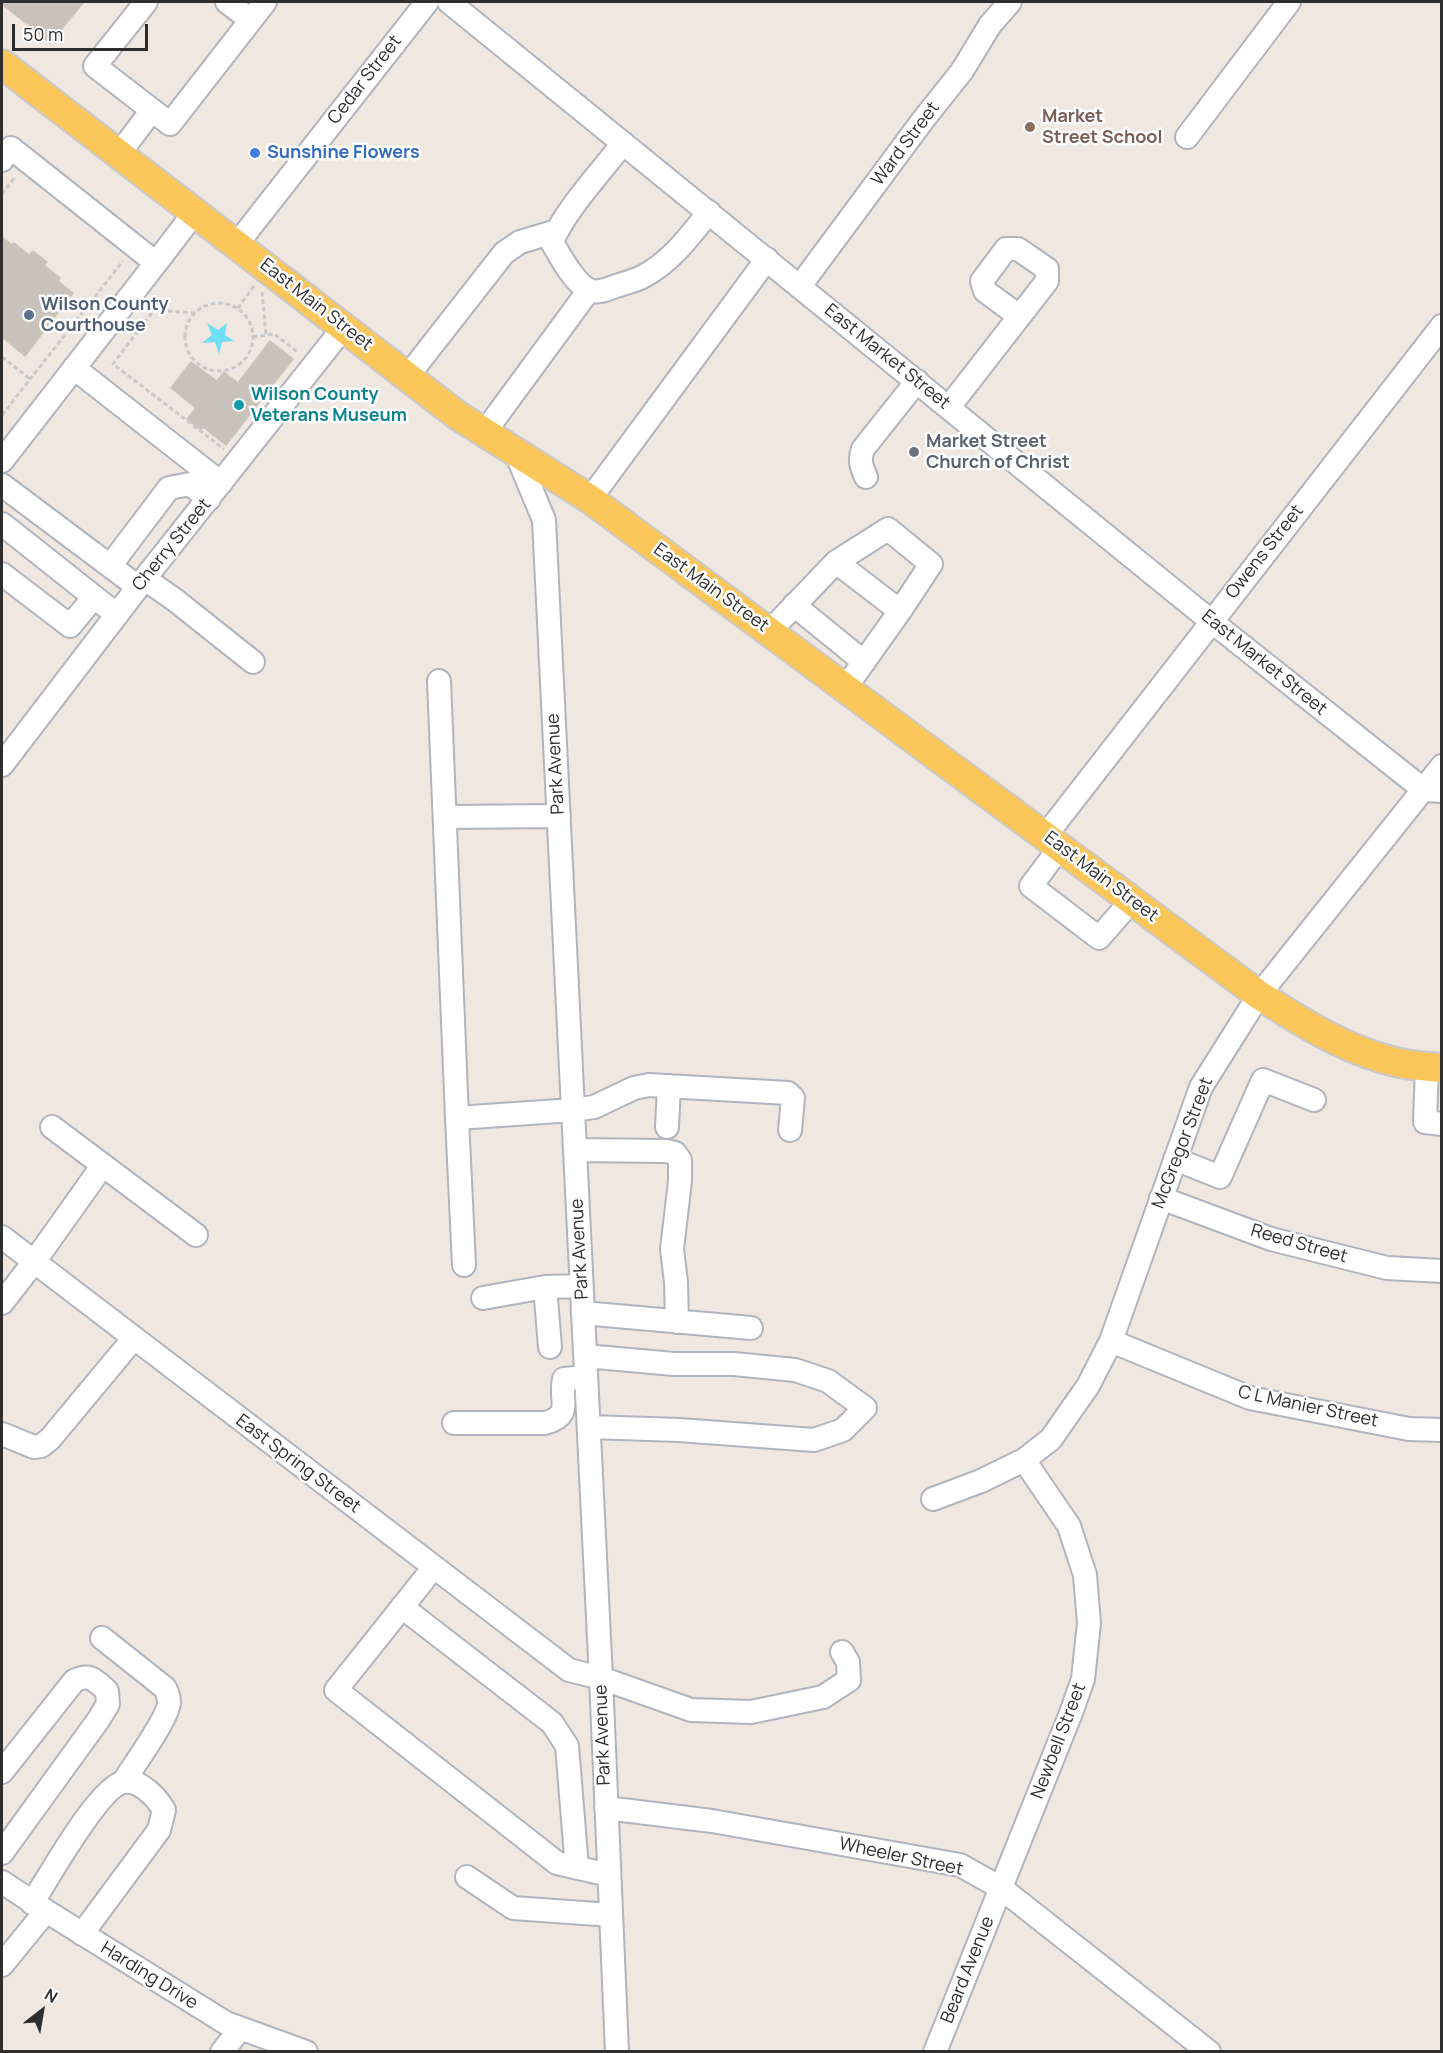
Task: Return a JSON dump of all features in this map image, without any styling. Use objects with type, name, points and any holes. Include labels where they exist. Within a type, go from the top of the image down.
[{"type":"main road","name":"East Main Street","points":[[2,67],[237,244],[457,415],[590,499],[1259,995],[1330,1037],[1404,1064],[1434,1067]]},
{"type":"street","points":[[146,2],[95,66],[170,124],[265,2]]},
{"type":"street","points":[[227,2],[251,20]]},
{"type":"street","name":"Cedar Street","points":[[237,244],[427,2]]},
{"type":"street","name":"East Market Street","points":[[449,2],[1211,621],[1433,791]]},
{"type":"street","name":"Ward Street","points":[[800,286],[962,71],[990,25],[1010,2]]},
{"type":"street","points":[[1186,138],[1289,2]]},
{"type":"street","points":[[119,154],[152,110]]},
{"type":"street","points":[[623,143],[557,231],[552,242],[573,275],[589,290],[600,291],[621,285],[642,277],[663,264],[690,237],[709,212]]},
{"type":"street","points":[[10,167],[11,148],[156,263]]},
{"type":"street","points":[[2,461],[195,212]]},
{"type":"street","points":[[407,377],[504,253],[520,242],[557,231]]},
{"type":"street","points":[[590,499],[767,259]]},
{"type":"street","points":[[484,433],[589,290]]},
{"type":"street","points":[[949,407],[1019,316]]},
{"type":"street","name":"Cherry Street","points":[[2,765],[344,327]]},
{"type":"street","name":"Owens Street","points":[[1132,900],[1099,938],[1031,886],[1053,841],[1211,621],[1441,329]]},
{"type":"street","points":[[74,368],[215,491]]},
{"type":"street","points":[[866,477],[860,458],[864,449],[917,381]]},
{"type":"street","name":"Park Avenue","points":[[516,453],[544,520],[601,1678],[617,2052]]},
{"type":"street","points":[[111,566],[169,488],[190,484],[215,491]]},
{"type":"street","points":[[2,485],[111,566],[175,600],[253,662]]},
{"type":"street","points":[[2,524],[117,615]]},
{"type":"street","points":[[770,631],[836,562],[888,529],[931,564],[846,687]]},
{"type":"street","points":[[836,562],[900,611]]},
{"type":"street","points":[[2,574],[70,626],[94,597]]},
{"type":"street","points":[[794,605],[864,662]]},
{"type":"street","points":[[439,681],[464,1265]]},
{"type":"street","name":"McGregor Street","points":[[933,1499],[1024,1460],[1051,1439],[1088,1386],[1111,1341],[1201,1087],[1259,995],[1433,791],[1442,766]]},
{"type":"street","points":[[445,817],[559,816]]},
{"type":"street","points":[[1434,1067],[1425,1122],[1442,1124]]},
{"type":"street","points":[[1175,1159],[1220,1177],[1263,1080],[1314,1100]]},
{"type":"street","points":[[457,1118],[594,1107],[634,1088],[649,1085],[788,1093],[793,1098],[790,1130]]},
{"type":"street","points":[[667,1127],[669,1086]]},
{"type":"street","points":[[52,1127],[196,1235]]},
{"type":"street","points":[[575,1150],[666,1151],[675,1154],[680,1160],[680,1181],[672,1249],[677,1322]]},
{"type":"street","points":[[2,1303],[34,1263],[103,1166]]},
{"type":"street","name":"Reed Street","points":[[1161,1198],[1272,1239],[1387,1268],[1442,1271]]},
{"type":"street","name":"East Spring Street","points":[[2,1237],[570,1670],[601,1678],[691,1710],[751,1712],[823,1697],[849,1680],[848,1662],[842,1652]]},
{"type":"street","points":[[483,1299],[545,1287],[582,1286]]},
{"type":"street","points":[[545,1287],[550,1347]]},
{"type":"street","points":[[583,1313],[751,1328]]},
{"type":"street","points":[[2,1434],[34,1447],[41,1446],[50,1440],[134,1338]]},
{"type":"street","name":"C L Manier Street","points":[[1111,1341],[1250,1398],[1409,1429],[1442,1430]]},
{"type":"street","points":[[454,1423],[545,1423],[558,1419],[564,1406],[564,1379],[586,1367],[734,1364],[795,1370],[828,1381],[865,1408],[843,1430],[814,1440],[679,1430],[589,1427]]},
{"type":"street","name":"Newbell Street","points":[[1001,1888],[1083,1679],[1089,1623],[1085,1575],[1069,1526],[1024,1460]]},
{"type":"street","points":[[434,1567],[336,1690],[556,1863],[609,1875]]},
{"type":"street","points":[[402,1607],[552,1723],[567,1746],[577,1868]]},
{"type":"street","points":[[2,1965],[39,1907],[89,1815],[112,1788],[124,1782],[161,1725],[170,1700],[165,1688],[102,1638]]},
{"type":"street","points":[[2,1772],[74,1681],[83,1677],[95,1679],[107,1691],[108,1704],[99,1719],[2,1853]]},
{"type":"street","points":[[82,1934],[159,1830],[164,1817],[164,1810],[156,1797],[135,1783],[124,1782]]},
{"type":"street","name":"Wheeler Street","points":[[606,1808],[712,1821],[960,1865],[1001,1888],[1209,2052]]},
{"type":"street","points":[[467,1877],[513,1908],[611,1915]]},
{"type":"street","name":"Harding Drive","points":[[2,1882],[226,2023],[306,2052]]},
{"type":"street","name":"Beard Avenue","points":[[935,2052],[1001,1888]]},
{"type":"street","points":[[222,2052],[240,2029]]},
{"type":"path","points":[[2,194],[10,167]]},
{"type":"path","points":[[2,416],[126,257]]},
{"type":"path","points":[[238,308],[254,286]]},
{"type":"path","points":[[262,292],[266,335]]},
{"type":"path","points":[[218,302],[238,308],[247,317],[253,337],[246,358],[238,365],[216,370],[205,368],[195,361],[188,352],[184,340],[185,329],[195,313],[208,304],[218,302]]},
{"type":"path","points":[[195,313],[154,310],[113,364],[230,454]]},
{"type":"path","points":[[253,337],[274,334],[306,359]]},
{"type":"path","points":[[2,357],[30,380]]},
{"type":"water","points":[[207,323],[218,330],[227,323],[225,335],[234,341],[222,342],[219,354],[215,342],[202,343],[212,335]]},
{"type":"building","points":[[2,2],[84,2],[50,43]]},
{"type":"building","name":"Wilson County Courthouse","points":[[2,237],[29,255],[33,251],[47,262],[44,265],[73,293],[25,356],[2,337]]},
{"type":"building","name":"Wilson County Veterans Museum","points":[[270,341],[293,359],[226,445],[203,427],[201,430],[187,419],[196,408],[171,388],[191,362],[217,381],[224,372],[238,383]]},
{"type":"place","name":"Market Street School","points":[[1030,127]]},
{"type":"place","name":"Sunshine Flowers","points":[[255,153]]},
{"type":"place","name":"Wilson County Courthouse","points":[[29,315]]},
{"type":"place","name":"Wilson County Veterans Museum","points":[[239,405]]},
{"type":"place","name":"Market Street Church of Christ","points":[[914,452]]}]
